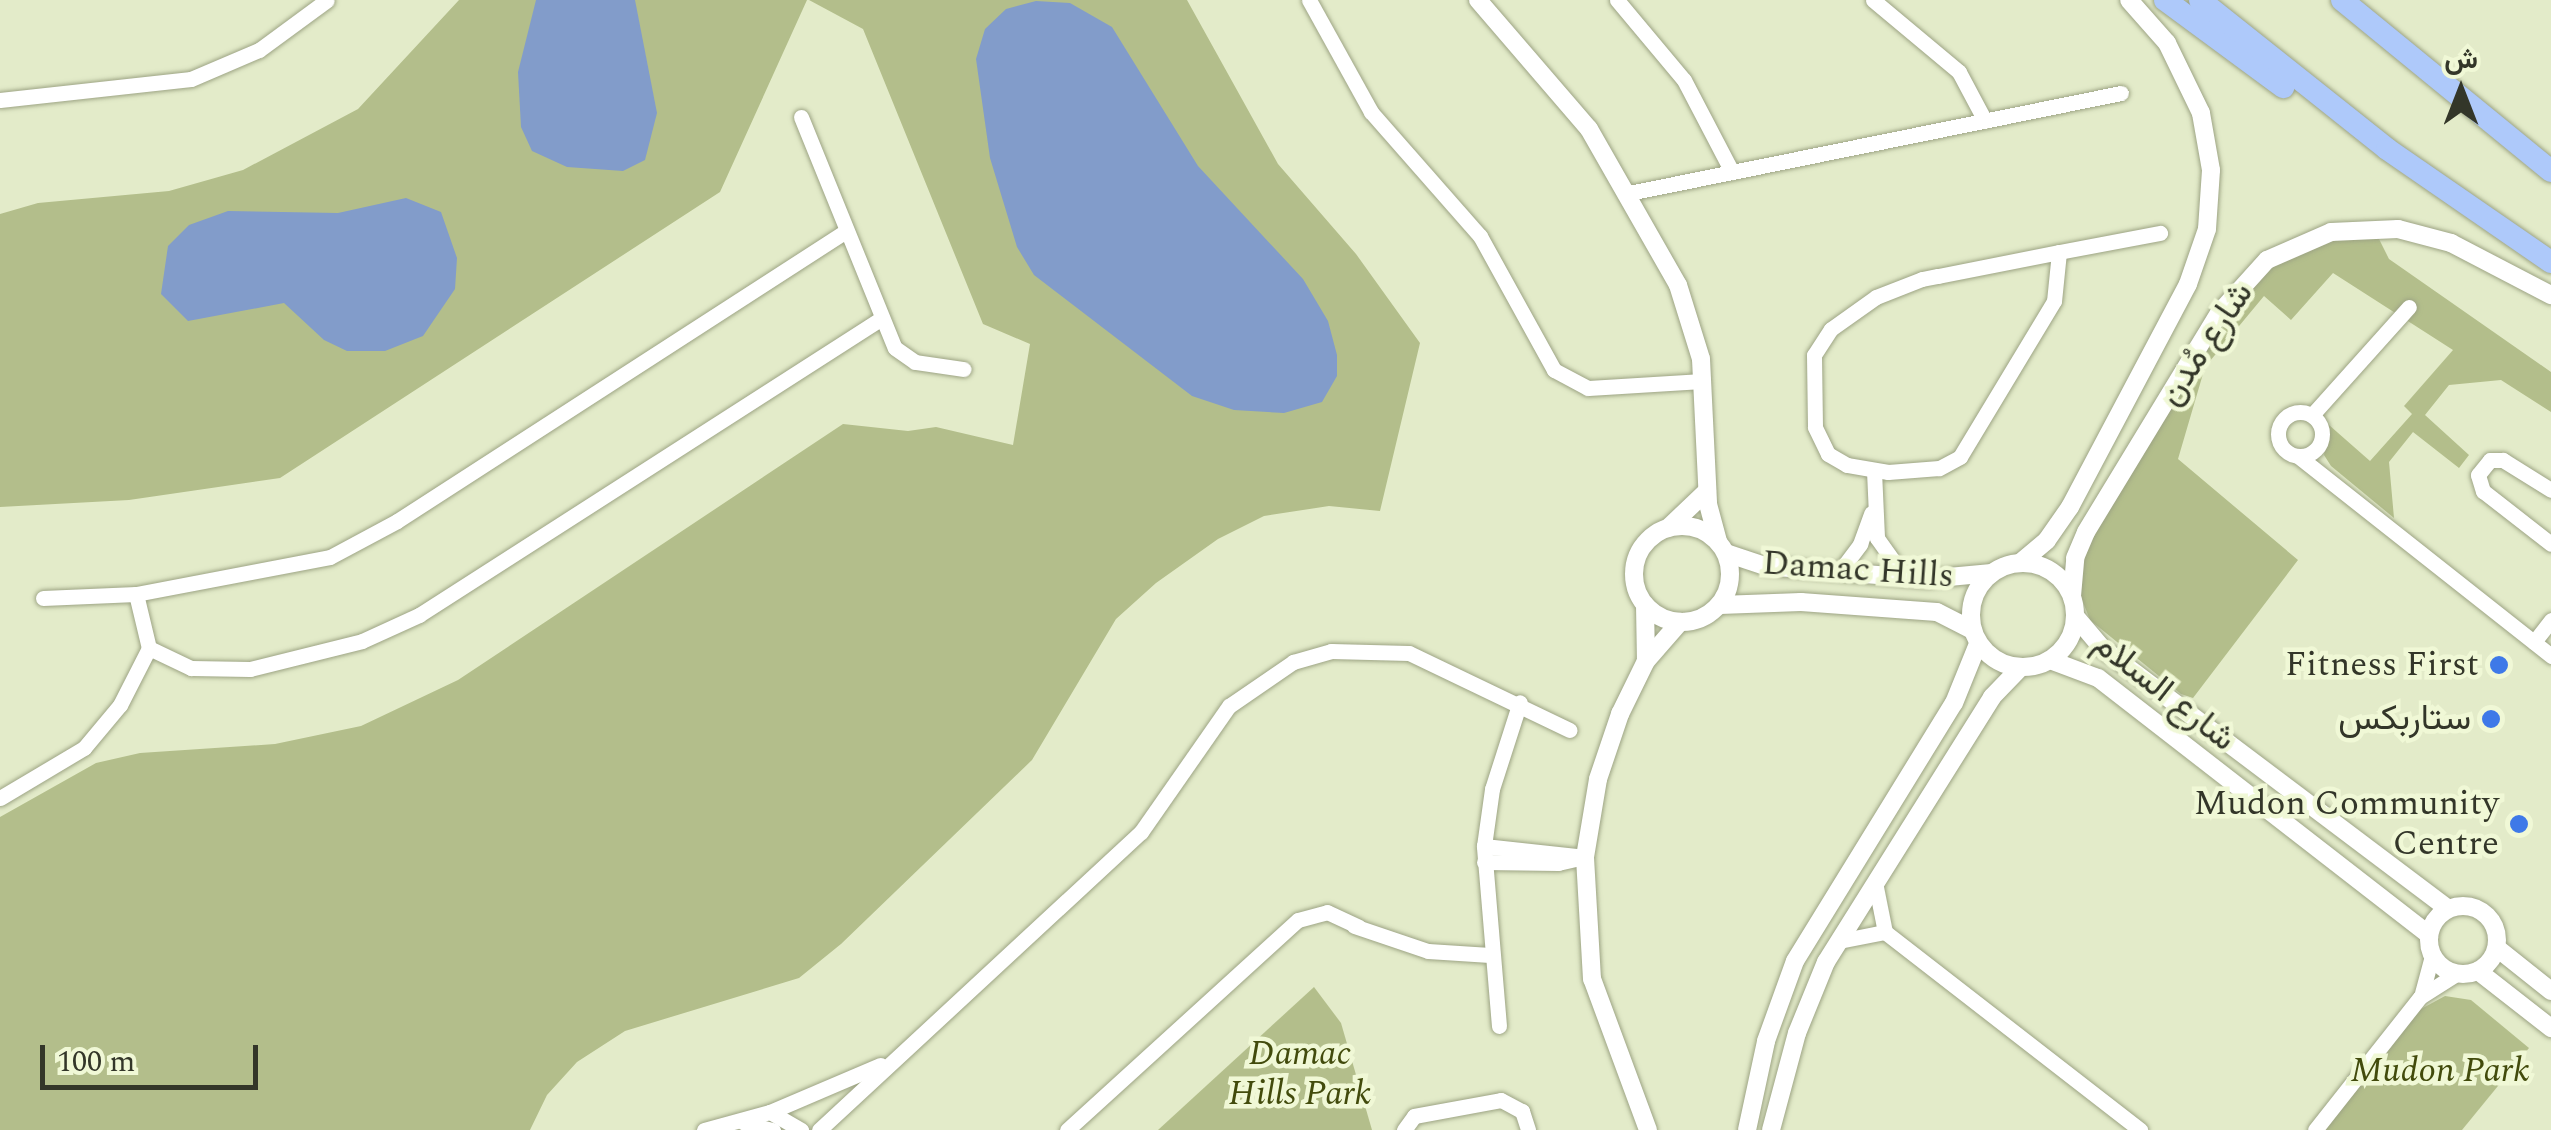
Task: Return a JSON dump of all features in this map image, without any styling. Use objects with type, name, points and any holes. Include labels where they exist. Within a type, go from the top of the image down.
[{"type":"main road","points":[[2166,0],[2284,88],[2388,149]]},
{"type":"main road","points":[[2200,0],[2388,149],[2551,262]]},
{"type":"main road","points":[[2342,0],[2551,172]]},
{"type":"street","points":[[0,100],[190,79],[259,50],[327,0]]},
{"type":"street","points":[[1309,0],[1371,112],[1480,236],[1554,370],[1588,388],[1704,381]]},
{"type":"street","points":[[1478,0],[1573,109],[1628,193],[1678,285],[1704,381],[1707,490],[1728,588],[1720,604],[1702,618],[1680,622],[1645,604]]},
{"type":"street","points":[[1617,0],[1684,80],[1732,172]]},
{"type":"street","points":[[1874,0],[1959,72],[1985,121]]},
{"type":"street","name":"شارع مُدن","points":[[2020,563],[2064,518],[2196,266],[2211,170],[2187,76],[2156,27],[2129,0]]},
{"type":"street","points":[[1628,193],[2121,94]]},
{"type":"street","points":[[801,117],[882,318],[904,357],[963,369]]},
{"type":"street","points":[[44,598],[136,594],[295,568],[364,542],[846,231]]},
{"type":"street","name":"شارع مُدن","points":[[2072,596],[2079,545],[2241,284],[2267,260],[2331,232],[2426,234],[2551,296]]},
{"type":"street","points":[[2060,252],[2054,301],[1966,451],[1931,470],[1874,471],[1834,458],[1817,434],[1811,371],[1826,335],[1906,284],[2060,252],[2160,233]]},
{"type":"street","points":[[2312,415],[2408,307]]},
{"type":"street","points":[[149,648],[191,668],[230,672],[389,630],[882,318]]},
{"type":"street","points":[[2132,391],[2162,408]]},
{"type":"street","points":[[2322,479],[2315,451],[2322,428],[2312,415],[2294,412],[2277,431],[2281,448],[2298,456],[2322,479],[2551,656]]},
{"type":"street","points":[[2298,456],[2315,451]]},
{"type":"street","points":[[2551,490],[2502,460],[2484,464],[2478,475],[2483,491],[2551,544]]},
{"type":"street","points":[[1874,471],[1873,504],[1880,546],[1906,577],[1908,610]]},
{"type":"street","points":[[1646,661],[1645,604],[1634,576],[1636,560],[1643,546],[1707,490]]},
{"type":"street","points":[[1840,571],[1860,544],[1873,504]]},
{"type":"street","points":[[1668,528],[1700,529],[1722,547]]},
{"type":"street","name":"Damac Hills","points":[[1722,547],[1751,564],[1906,577],[1992,572]]},
{"type":"street","points":[[1747,1130],[1766,1040],[1795,961],[1954,703],[1975,637],[1972,598],[1992,572],[2020,563],[2056,575],[2072,596],[2076,616],[2070,640],[2050,660],[2020,668],[2004,664],[1975,637]]},
{"type":"street","points":[[0,798],[84,748],[120,705],[149,648],[136,594]]},
{"type":"street","name":"Damac Hills","points":[[1720,604],[1908,610],[1950,616],[1975,637]]},
{"type":"street","name":"شارع السلام","points":[[2076,616],[2102,648],[2448,909]]},
{"type":"street","points":[[2534,642],[2551,620]]},
{"type":"street","points":[[1648,1130],[1592,979],[1585,856],[1604,758],[1646,661],[1680,622]]},
{"type":"street","points":[[819,1130],[1142,832],[1229,706],[1258,681],[1312,656],[1370,648],[1446,665],[1570,730]]},
{"type":"street","name":"شارع السلام","points":[[2050,660],[2109,687],[2429,936]]},
{"type":"street","points":[[1771,1130],[1797,1032],[1838,941],[1876,888],[1992,697],[2020,668]]},
{"type":"street","points":[[1499,1026],[1484,854],[1492,789],[1520,702]]},
{"type":"street","points":[[1484,854],[1558,863],[1585,856]]},
{"type":"street","points":[[1876,888],[1885,932],[2140,1130]]},
{"type":"street","points":[[2315,1130],[2420,997],[2456,974],[2478,971],[2497,948],[2496,927],[2482,911],[2448,909],[2429,936],[2432,955],[2420,997]]},
{"type":"street","points":[[1067,1130],[1286,932],[1316,912],[1428,951],[1490,955]]},
{"type":"street","points":[[1838,941],[1885,932]]},
{"type":"street","points":[[2497,948],[2551,991]]},
{"type":"street","points":[[2432,955],[2456,974]]},
{"type":"street","points":[[2478,971],[2551,1028]]},
{"type":"street","points":[[704,1130],[770,1112],[897,1056]]},
{"type":"street","points":[[1404,1130],[1414,1116],[1509,1101],[1528,1129]]},
{"type":"street","points":[[770,1112],[801,1130]]},
{"type":"street","points":[[1416,1130],[1436,1112]]},
{"type":"street","points":[[730,1123],[773,1130]]},
{"type":"green space","points":[[459,0],[807,0],[720,192],[280,478],[129,500],[0,507],[0,214],[38,203],[169,191],[243,170],[358,109]]},
{"type":"green space","points":[[809,0],[1187,0],[1278,164],[1356,254],[1420,343],[1380,511],[1329,506],[1264,516],[1218,539],[1156,583],[1116,619],[1032,760],[841,944],[799,978],[625,1031],[577,1062],[547,1095],[530,1130],[0,1130],[0,817],[96,763],[140,753],[275,744],[361,726],[458,680],[843,424],[908,431],[936,427],[1013,445],[1030,344],[983,324],[863,29]]},
{"type":"green space","points":[[2377,235],[2389,259],[2551,372],[2551,412],[2501,380],[2449,385],[2425,415],[2469,455],[2459,468],[2413,432],[2389,462],[2394,518],[2331,466],[2324,455],[2329,425],[2370,461],[2412,414],[2404,406],[2453,350],[2333,273],[2291,320],[2264,296],[2205,367],[2178,459],[2298,560],[2193,698],[2181,694],[2090,620],[2077,587],[2080,540],[2236,289],[2302,242]]},
{"type":"green space","name":"Damac Hills Park","points":[[1314,987],[1341,1023],[1372,1130],[1158,1130]]},
{"type":"green space","name":"Mudon Park","points":[[2445,996],[2471,1000],[2529,1048],[2462,1130],[2322,1130],[2421,1009]]},
{"type":"water","points":[[536,0],[635,0],[657,113],[645,160],[623,171],[567,167],[532,151],[521,127],[518,72]]},
{"type":"water","points":[[1036,1],[1070,3],[1112,27],[1198,166],[1303,279],[1328,321],[1337,355],[1337,376],[1322,402],[1284,413],[1234,410],[1192,396],[1034,275],[1017,247],[990,158],[976,59],[985,29],[1006,9]]},
{"type":"water","points":[[406,198],[441,212],[457,258],[455,289],[423,336],[385,351],[347,351],[324,340],[284,303],[188,321],[161,294],[168,246],[189,225],[228,211],[338,213]]},
{"type":"place","name":"Fitness First","points":[[2499,665]]},
{"type":"place","name":"ستاربكس","points":[[2491,719]]},
{"type":"place","name":"Mudon Community Centre","points":[[2519,824]]}]
